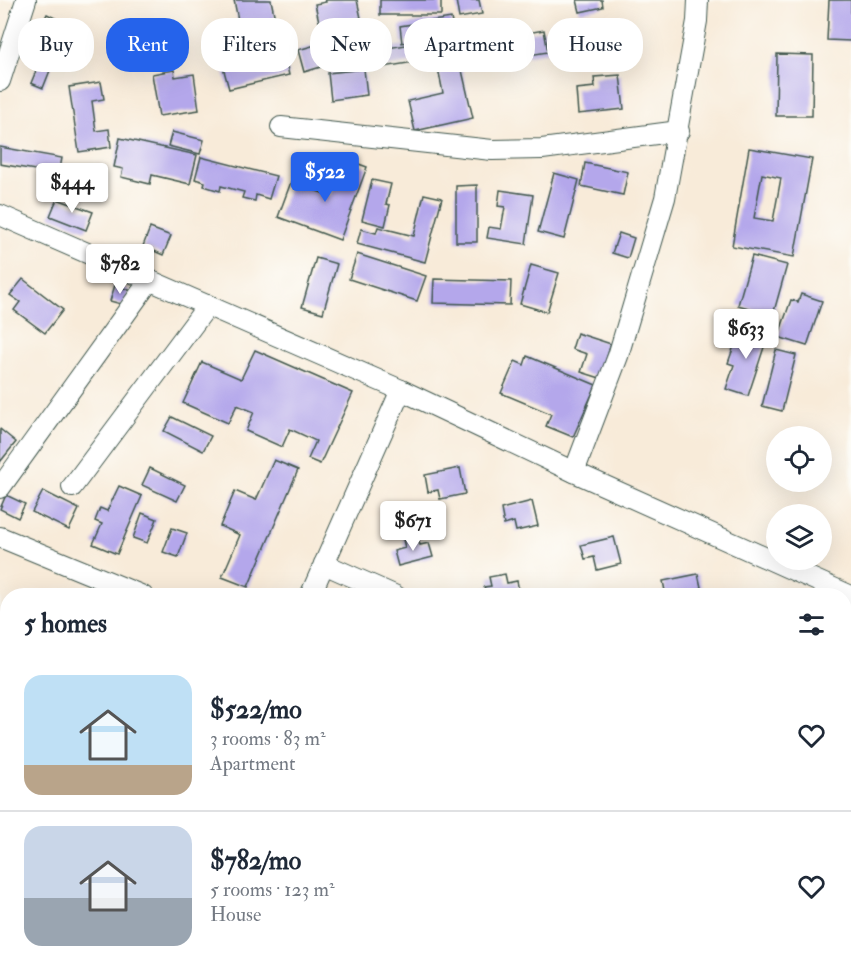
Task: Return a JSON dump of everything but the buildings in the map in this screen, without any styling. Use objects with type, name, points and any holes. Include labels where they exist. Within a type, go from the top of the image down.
[{"type":"street","points":[[0,81],[26,0]]},
{"type":"street","points":[[573,472],[618,356],[665,198],[679,131],[697,21],[698,0]]},
{"type":"street","points":[[281,127],[492,150],[542,149],[679,131]]},
{"type":"street","points":[[0,215],[401,390],[573,472],[835,588]]},
{"type":"street","points":[[0,488],[150,280]]},
{"type":"street","points":[[72,487],[208,305]]},
{"type":"street","points":[[314,588],[401,390]]},
{"type":"street","points":[[0,537],[124,588]]},
{"type":"street","points":[[324,564],[378,588]]}]
